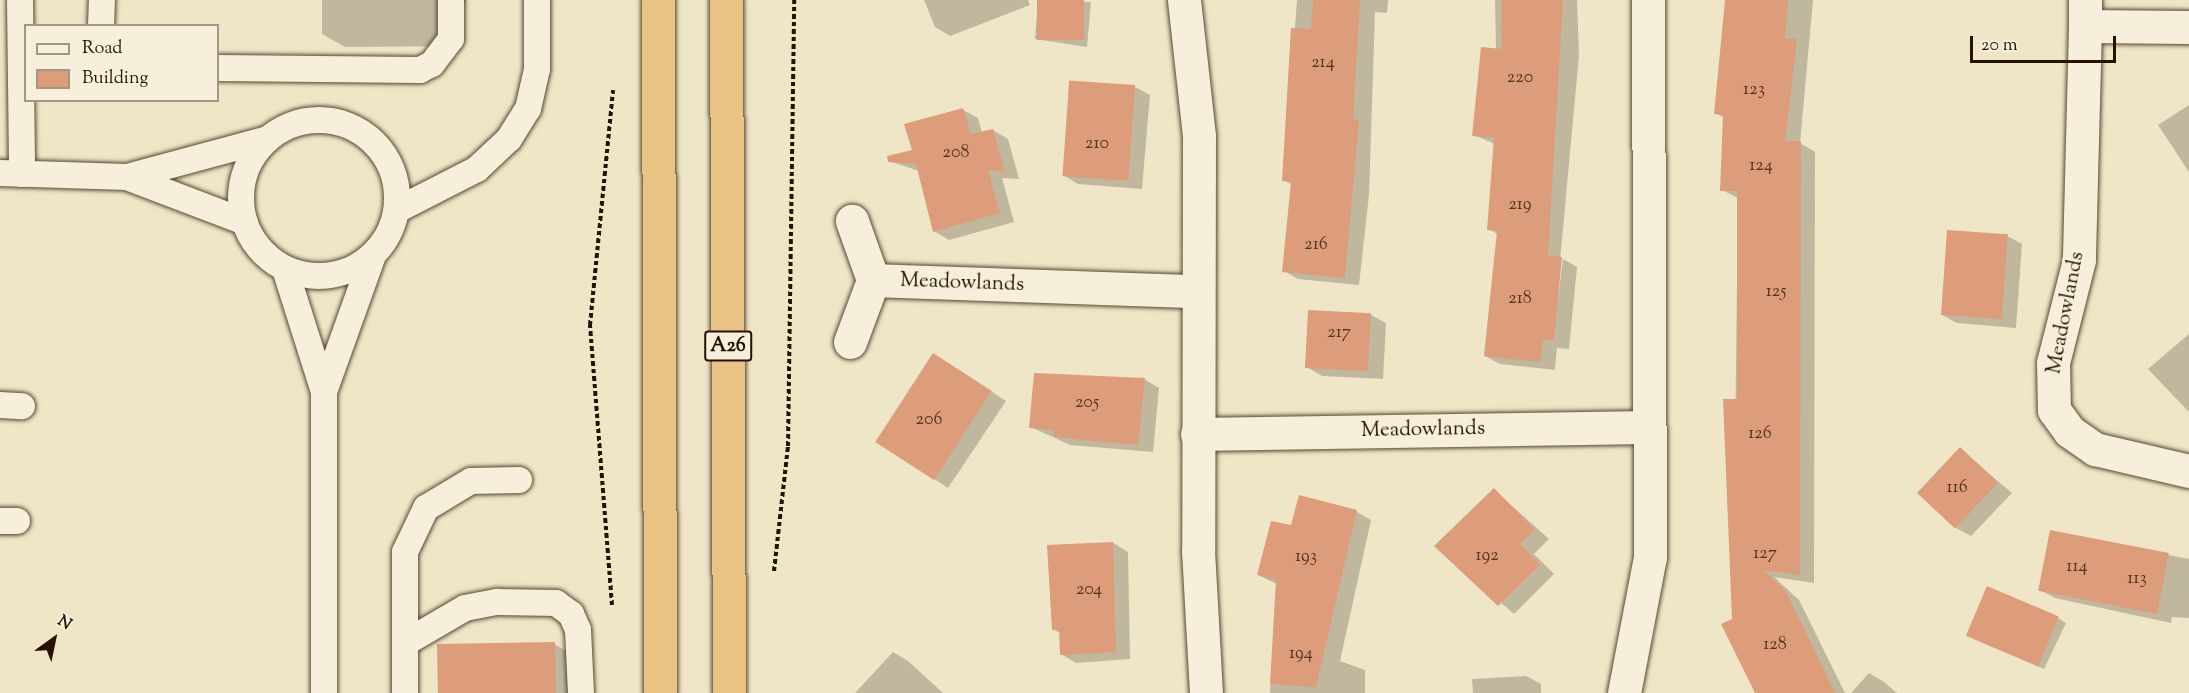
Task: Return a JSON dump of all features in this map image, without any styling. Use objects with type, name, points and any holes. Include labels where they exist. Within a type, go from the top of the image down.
[{"type":"highway","points":[[658,0],[660,693]]},
{"type":"highway","name":"A26","points":[[726,0],[729,693]]},
{"type":"street","points":[[1184,0],[1198,136],[1194,291],[1200,648],[1206,693]]},
{"type":"street","points":[[1624,693],[1650,557],[1648,0]]},
{"type":"street","name":"Meadowlands","points":[[2189,27],[2085,13],[2079,260],[2053,363],[2054,410],[2069,431],[2094,449],[2189,471]]},
{"type":"street","name":"Meadowlands","points":[[850,342],[873,280],[852,221]]},
{"type":"street","name":"Meadowlands","points":[[873,280],[1194,291]]},
{"type":"street","name":"Meadowlands","points":[[1197,434],[1649,427]]},
{"type":"lane","points":[[20,0],[11,174],[127,177],[268,139],[310,120],[334,121],[356,129],[390,162],[397,210],[389,235],[373,255],[351,270],[326,276],[285,269]]},
{"type":"lane","points":[[101,24],[102,0]]},
{"type":"lane","points":[[219,68],[420,70],[432,64],[451,39],[451,0]]},
{"type":"lane","points":[[397,210],[477,169],[508,139],[528,109],[536,84],[537,0]]},
{"type":"lane","points":[[268,139],[243,179],[245,222],[254,242],[285,269],[324,392],[324,693]]},
{"type":"lane","points":[[127,177],[245,222]]},
{"type":"lane","points":[[324,392],[373,255]]},
{"type":"lane","points":[[405,693],[405,552],[426,508],[471,481],[519,480]]},
{"type":"lane","points":[[405,643],[465,608],[496,602],[556,603],[571,614],[578,630],[581,693]]},
{"type":"path","points":[[773,577],[788,446],[794,0]]},
{"type":"path","points":[[613,614],[590,325],[615,78]]},
{"type":"building","points":[[1037,0],[1084,0],[1084,40],[1037,40]]},
{"type":"building","points":[[1313,0],[1360,0],[1353,119],[1359,120],[1345,278],[1282,272],[1291,182],[1282,181],[1291,28],[1311,29]]},
{"type":"building","points":[[1501,0],[1563,0],[1548,255],[1562,257],[1554,341],[1543,340],[1540,362],[1484,356],[1497,231],[1487,230],[1494,138],[1472,136],[1481,47],[1502,49]]},
{"type":"building","points":[[1725,0],[1788,0],[1785,38],[1797,39],[1785,141],[1801,141],[1800,575],[1763,570],[1785,590],[1835,693],[1755,693],[1721,624],[1732,619],[1723,399],[1737,399],[1737,191],[1720,191],[1723,115],[1714,114]]},
{"type":"building","points":[[1069,80],[1135,85],[1128,181],[1062,176]]},
{"type":"building","points":[[963,108],[971,134],[993,129],[1005,172],[988,170],[1000,213],[933,232],[916,164],[888,162],[887,156],[912,150],[904,124]]},
{"type":"building","points":[[1947,230],[2008,234],[2002,319],[1941,315]]},
{"type":"building","points":[[1308,310],[1371,313],[1368,371],[1305,368]]},
{"type":"building","points":[[933,353],[992,391],[934,480],[875,442]]},
{"type":"building","points":[[1034,373],[1145,378],[1138,445],[1054,437],[1054,430],[1029,428]]},
{"type":"building","points":[[1960,447],[1998,482],[1955,529],[1917,493]]},
{"type":"building","points":[[1494,488],[1535,530],[1520,544],[1540,565],[1498,606],[1434,546]]},
{"type":"building","points":[[1299,495],[1357,510],[1316,687],[1270,684],[1276,580],[1257,575],[1271,521],[1291,525]]},
{"type":"building","points":[[2050,530],[2169,553],[2157,614],[2038,591]]},
{"type":"building","points":[[1113,542],[1116,652],[1060,655],[1059,630],[1052,630],[1047,545]]},
{"type":"building","points":[[1987,586],[2059,616],[2038,666],[1966,636]]},
{"type":"building","points":[[555,642],[556,693],[438,693],[437,644]]}]
